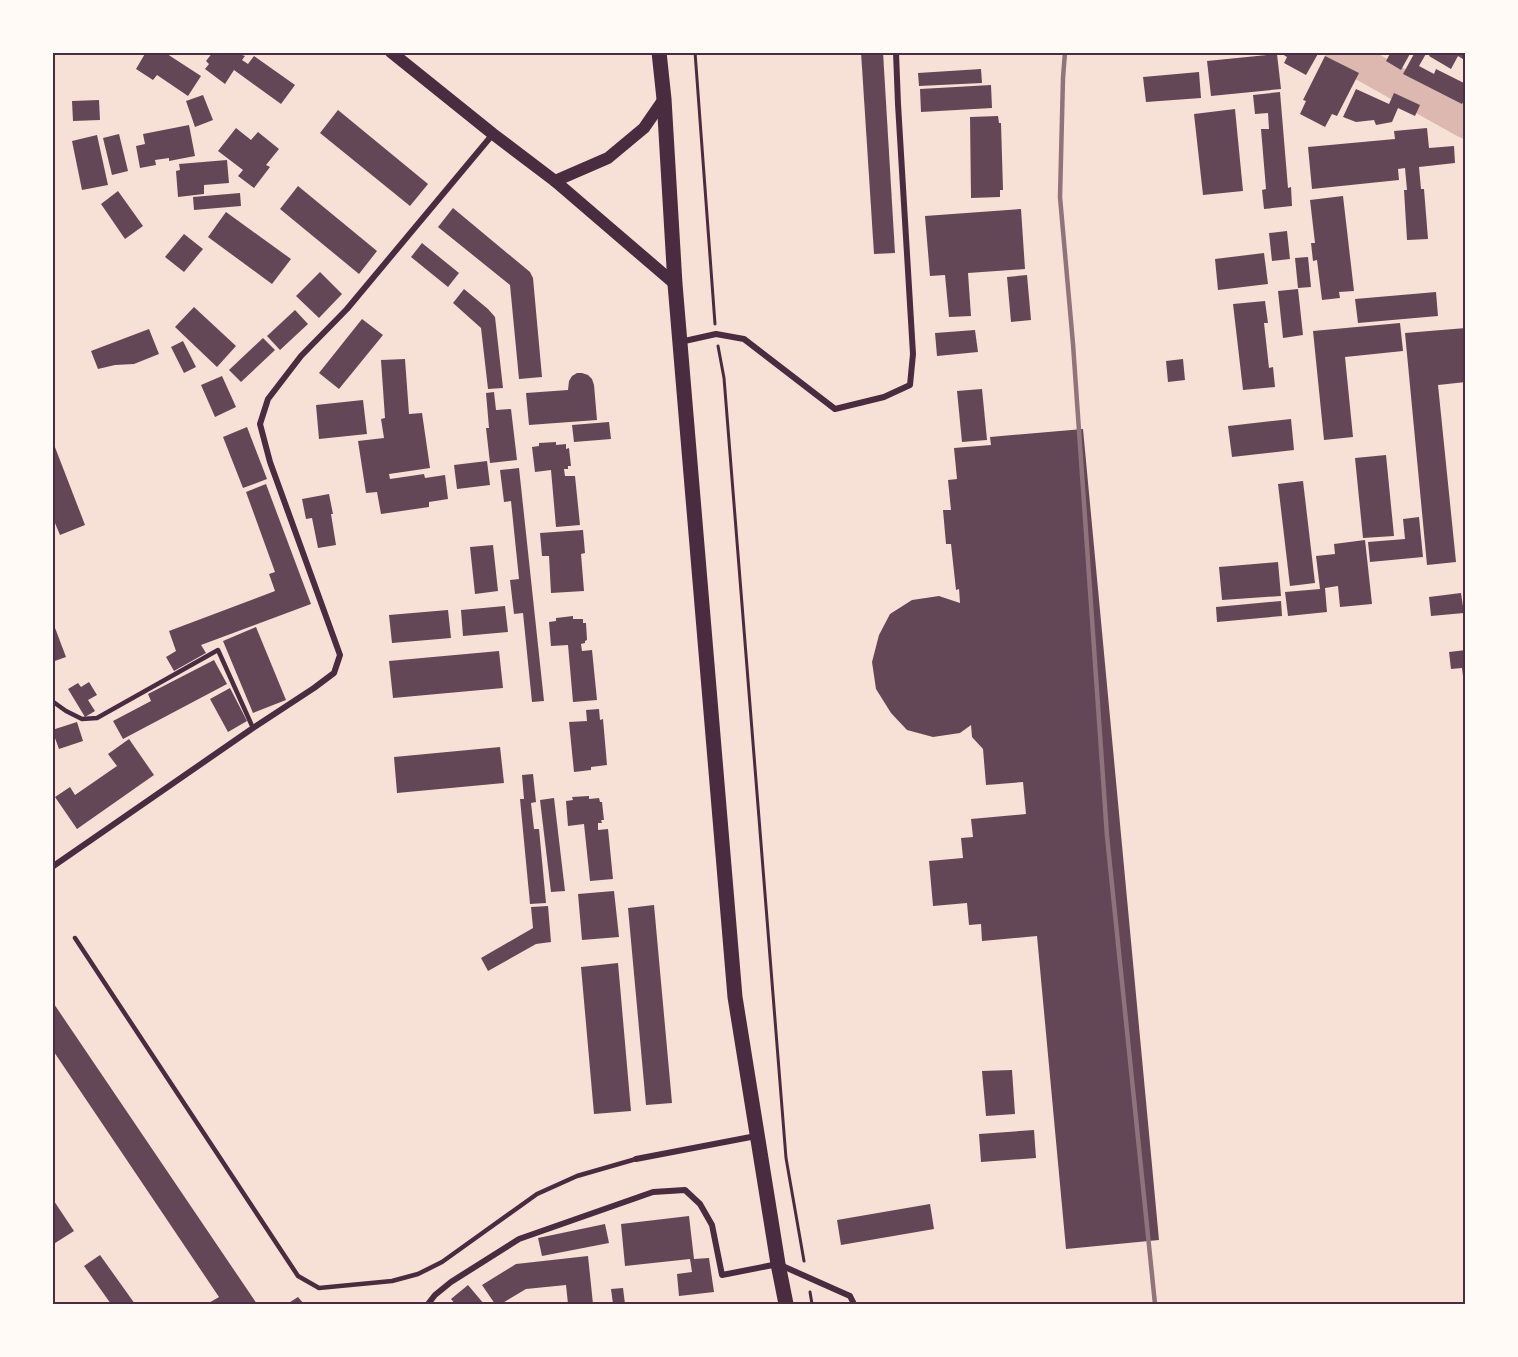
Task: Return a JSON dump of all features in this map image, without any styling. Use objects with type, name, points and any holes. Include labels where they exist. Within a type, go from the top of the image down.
[{"type":"highway","points":[[659,52],[675,284],[735,997],[777,1264],[786,1305]]},
{"type":"main road","points":[[392,52],[555,181],[675,284]]},
{"type":"main road","points":[[555,181],[608,158],[644,128],[664,99]]},
{"type":"street","points":[[680,342],[716,334],[744,339],[835,409],[884,397],[910,385],[913,354],[896,52]]},
{"type":"street","points":[[52,867],[334,673],[340,655],[270,462],[260,424],[268,399],[301,356],[347,309],[493,134]]},
{"type":"street","points":[[636,1159],[756,1136]]},
{"type":"street","points":[[428,1305],[435,1295],[451,1282],[519,1239],[653,1192],[685,1190],[700,1204],[711,1225],[723,1275],[777,1264],[850,1296],[854,1305]]},
{"type":"lane","points":[[52,702],[82,719],[97,718],[218,650],[254,728]]},
{"type":"lane","points":[[75,938],[298,1276],[319,1288],[392,1281],[418,1274],[442,1262],[537,1194],[577,1176],[636,1159]]},
{"type":"path","points":[[695,52],[716,334],[724,378],[786,1158],[812,1305]]},
{"type":"building","points":[[146,52],[164,52],[201,76],[188,96],[157,75],[153,80],[136,69]]},
{"type":"building","points":[[213,52],[244,52],[242,55],[245,56],[242,60],[248,64],[254,56],[295,85],[281,104],[234,70],[225,84],[205,69],[209,64],[206,61]]},
{"type":"building","points":[[861,52],[883,52],[895,253],[874,254]]},
{"type":"building","points":[[1279,52],[1319,52],[1306,75],[1284,63],[1287,57]]},
{"type":"building","points":[[1391,52],[1411,52],[1401,70],[1386,61]]},
{"type":"building","points":[[1415,52],[1427,52],[1419,66],[1434,74],[1436,69],[1466,84],[1466,97],[1462,104],[1403,74]]},
{"type":"building","points":[[1431,52],[1466,52],[1466,61],[1458,56],[1451,69],[1429,56]]},
{"type":"building","points":[[1277,54],[1281,89],[1211,96],[1207,61]]},
{"type":"building","points":[[1325,56],[1359,73],[1337,116],[1332,114],[1325,127],[1300,114],[1306,101],[1303,100]]},
{"type":"building","points":[[981,69],[982,83],[919,86],[918,73]]},
{"type":"building","points":[[1199,72],[1201,98],[1146,102],[1143,77]]},
{"type":"building","points":[[991,85],[992,108],[921,112],[920,89]]},
{"type":"building","points":[[1356,89],[1389,104],[1394,93],[1420,105],[1415,116],[1398,108],[1392,122],[1376,125],[1374,120],[1356,122],[1343,117]]},
{"type":"building","points":[[1280,92],[1288,188],[1291,187],[1292,206],[1264,209],[1262,190],[1266,189],[1261,129],[1269,129],[1268,113],[1255,114],[1253,95]]},
{"type":"building","points":[[203,95],[213,120],[195,127],[186,101]]},
{"type":"building","points":[[99,100],[100,120],[73,121],[72,101]]},
{"type":"building","points":[[1235,109],[1243,191],[1203,195],[1194,114]]},
{"type":"building","points":[[338,110],[428,184],[410,206],[320,133]]},
{"type":"building","points":[[998,116],[999,123],[1001,123],[1003,190],[1000,190],[1000,197],[971,198],[970,117]]},
{"type":"building","points":[[189,125],[195,156],[169,161],[169,158],[155,160],[156,165],[140,168],[136,146],[145,144],[143,134]]},
{"type":"building","points":[[236,128],[251,140],[258,132],[279,149],[266,165],[270,167],[254,188],[238,176],[243,170],[218,151]]},
{"type":"building","points":[[1427,128],[1429,148],[1454,146],[1455,163],[1419,167],[1421,189],[1424,189],[1428,239],[1407,240],[1405,168],[1398,169],[1399,180],[1312,189],[1308,147],[1395,139],[1394,131]]},
{"type":"building","points":[[119,134],[128,171],[112,175],[103,138]]},
{"type":"building","points":[[97,135],[108,185],[82,190],[72,141]]},
{"type":"building","points":[[227,160],[229,183],[204,185],[204,194],[178,197],[176,171],[180,170],[179,164]]},
{"type":"building","points":[[298,186],[377,251],[359,274],[280,209]]},
{"type":"building","points":[[118,191],[143,226],[125,239],[101,204]]},
{"type":"building","points":[[240,193],[241,206],[194,210],[193,197]]},
{"type":"building","points":[[1343,196],[1354,291],[1339,292],[1340,298],[1322,300],[1317,260],[1313,261],[1311,243],[1315,243],[1310,200]]},
{"type":"building","points":[[453,208],[530,272],[533,278],[542,377],[519,379],[510,285],[438,227]]},
{"type":"building","points":[[1021,209],[1025,269],[968,273],[971,316],[949,317],[945,275],[930,276],[925,216]]},
{"type":"building","points":[[226,212],[291,259],[272,284],[208,237]]},
{"type":"building","points":[[1287,231],[1290,259],[1272,261],[1269,233]]},
{"type":"building","points":[[184,234],[203,249],[184,272],[165,257]]},
{"type":"building","points":[[422,243],[459,273],[448,287],[411,257]]},
{"type":"building","points":[[1264,253],[1268,284],[1218,290],[1215,259]]},
{"type":"building","points":[[1308,257],[1311,287],[1298,288],[1295,258]]},
{"type":"building","points":[[320,272],[342,294],[319,318],[296,296]]},
{"type":"building","points":[[1027,275],[1031,320],[1011,322],[1007,277]]},
{"type":"building","points":[[464,289],[495,317],[503,388],[488,389],[481,328],[453,303]]},
{"type":"building","points":[[1298,289],[1303,335],[1283,338],[1278,291]]},
{"type":"building","points":[[1436,292],[1438,316],[1358,323],[1355,299]]},
{"type":"building","points":[[1265,301],[1268,323],[1264,323],[1269,368],[1273,367],[1275,387],[1243,390],[1233,304]]},
{"type":"building","points":[[194,307],[236,346],[217,367],[175,327]]},
{"type":"building","points":[[295,310],[308,324],[280,350],[267,336]]},
{"type":"building","points":[[362,319],[383,335],[339,389],[319,373]]},
{"type":"building","points":[[1400,323],[1403,351],[1345,357],[1353,437],[1324,440],[1313,331]]},
{"type":"building","points":[[1466,328],[1466,382],[1438,385],[1456,562],[1427,565],[1405,333]]},
{"type":"building","points":[[149,329],[159,354],[134,364],[98,369],[91,351]]},
{"type":"building","points":[[975,330],[978,352],[937,356],[935,333]]},
{"type":"building","points":[[263,338],[275,350],[241,382],[229,370]]},
{"type":"building","points":[[183,341],[196,367],[184,373],[171,347]]},
{"type":"building","points":[[405,359],[409,414],[422,413],[430,468],[389,474],[390,479],[424,474],[425,478],[445,475],[448,499],[429,502],[429,507],[381,514],[377,492],[366,493],[358,441],[384,438],[381,419],[385,418],[381,360]]},
{"type":"building","points":[[1183,359],[1185,380],[1168,382],[1166,361]]},
{"type":"building","points":[[577,373],[588,375],[592,379],[597,420],[529,425],[526,393],[568,390],[569,381]]},
{"type":"building","points":[[222,376],[236,407],[215,417],[201,385]]},
{"type":"building","points":[[982,389],[987,440],[962,442],[957,391]]},
{"type":"building","points":[[494,392],[496,410],[511,409],[517,460],[490,463],[486,428],[489,428],[486,393]]},
{"type":"building","points":[[363,400],[367,434],[319,439],[316,405]]},
{"type":"building","points":[[1291,419],[1294,450],[1232,457],[1228,426]]},
{"type":"building","points":[[609,422],[611,439],[574,442],[572,425]]},
{"type":"building","points":[[247,427],[267,479],[243,488],[223,437]]},
{"type":"building","points":[[1083,429],[1159,1240],[1066,1249],[1037,936],[982,941],[981,924],[969,925],[967,903],[933,906],[929,861],[963,858],[961,838],[973,837],[971,819],[1026,814],[1023,782],[986,785],[983,749],[972,737],[971,725],[960,733],[933,737],[907,730],[891,713],[876,689],[872,662],[879,635],[890,614],[912,600],[939,596],[960,603],[959,589],[956,590],[951,544],[946,544],[943,510],[951,510],[948,480],[957,479],[954,448],[991,445],[990,437]]},
{"type":"building","points":[[53,442],[85,525],[60,535],[52,516]]},
{"type":"building","points":[[556,442],[556,445],[566,444],[566,449],[569,448],[571,466],[564,469],[565,476],[575,476],[580,525],[556,527],[551,470],[535,472],[532,447],[539,446],[539,443]]},
{"type":"building","points":[[1386,455],[1394,536],[1363,538],[1355,458]]},
{"type":"building","points":[[487,461],[490,485],[457,489],[454,465]]},
{"type":"building","points":[[519,468],[544,701],[532,702],[523,613],[514,614],[510,580],[519,579],[511,501],[504,502],[500,470]]},
{"type":"building","points":[[1303,481],[1315,583],[1290,586],[1278,484]]},
{"type":"building","points":[[266,484],[311,604],[201,645],[206,653],[174,671],[166,657],[176,651],[169,631],[275,591],[269,574],[275,572],[246,492]]},
{"type":"building","points":[[329,494],[336,545],[318,548],[312,518],[306,519],[302,499]]},
{"type":"building","points":[[1419,517],[1423,557],[1370,562],[1368,542],[1405,539],[1403,519]]},
{"type":"building","points":[[583,530],[585,553],[581,554],[584,591],[551,593],[549,556],[542,556],[540,533]]},
{"type":"building","points":[[1365,540],[1372,604],[1340,607],[1338,586],[1325,588],[1327,612],[1288,616],[1285,592],[1320,589],[1316,556],[1335,554],[1334,544]]},
{"type":"building","points":[[493,545],[498,591],[475,594],[470,547]]},
{"type":"building","points":[[1278,562],[1281,596],[1222,600],[1219,567]]},
{"type":"building","points":[[1461,593],[1464,613],[1431,616],[1429,597]]},
{"type":"building","points":[[1281,601],[1282,616],[1217,622],[1216,607]]},
{"type":"building","points":[[505,606],[508,632],[463,636],[461,610]]},
{"type":"building","points":[[448,610],[451,638],[392,643],[389,615]]},
{"type":"building","points":[[573,616],[573,619],[583,619],[583,623],[586,623],[587,640],[581,644],[582,651],[592,650],[597,700],[573,702],[568,645],[551,646],[549,622],[556,621],[556,618]]},
{"type":"building","points":[[52,620],[66,657],[52,662]]},
{"type":"building","points":[[256,627],[286,700],[253,713],[223,641]]},
{"type":"building","points":[[1466,650],[1466,676],[1463,676],[1462,668],[1451,669],[1449,652]]},
{"type":"building","points":[[499,651],[503,688],[393,698],[389,661]]},
{"type":"building","points":[[214,660],[227,684],[123,739],[113,721],[151,701],[148,694]]},
{"type":"building","points":[[89,682],[97,695],[88,700],[95,711],[85,717],[68,689],[78,683],[81,687]]},
{"type":"building","points":[[230,688],[247,721],[228,732],[210,699]]},
{"type":"building","points":[[599,709],[600,720],[603,719],[607,765],[574,772],[569,722],[587,721],[586,710]]},
{"type":"building","points":[[77,722],[83,741],[59,749],[52,730]]},
{"type":"building","points":[[129,739],[154,775],[77,829],[55,797],[70,787],[75,795],[117,766],[108,754]]},
{"type":"building","points":[[500,747],[504,783],[397,793],[394,757]]},
{"type":"building","points":[[533,774],[536,802],[531,803],[534,829],[539,829],[546,903],[530,904],[520,799],[524,799],[522,775]]},
{"type":"building","points":[[589,796],[589,799],[599,798],[602,802],[604,820],[598,823],[598,830],[608,829],[613,879],[590,881],[584,824],[568,826],[566,801],[573,800],[572,797]]},
{"type":"building","points":[[554,798],[565,891],[551,892],[540,800]]},
{"type":"building","points":[[614,891],[619,937],[582,940],[578,894]]},
{"type":"building","points":[[654,905],[672,1103],[646,1105],[628,908]]},
{"type":"building","points":[[548,906],[551,942],[536,944],[488,971],[481,958],[533,928],[531,907]]},
{"type":"building","points":[[618,963],[631,1111],[594,1114],[581,967]]},
{"type":"building","points":[[52,1001],[257,1304],[207,1304],[219,1297],[52,1049]]},
{"type":"building","points":[[1012,1070],[1015,1114],[986,1116],[982,1071]]},
{"type":"building","points":[[1034,1130],[1036,1158],[981,1162],[979,1134]]},
{"type":"building","points":[[52,1198],[74,1231],[52,1245]]},
{"type":"building","points":[[930,1204],[934,1229],[841,1245],[837,1220]]},
{"type":"building","points":[[689,1216],[694,1259],[709,1258],[714,1292],[679,1296],[677,1274],[692,1272],[690,1259],[625,1266],[621,1224]]},
{"type":"building","points":[[605,1224],[609,1243],[542,1256],[538,1238]]},
{"type":"building","points":[[100,1255],[135,1304],[111,1304],[84,1266]]},
{"type":"building","points":[[588,1256],[593,1304],[568,1304],[566,1285],[526,1289],[501,1304],[495,1304],[482,1285],[516,1264]]},
{"type":"building","points":[[468,1285],[484,1304],[455,1304],[451,1299]]},
{"type":"building","points":[[623,1288],[625,1304],[613,1304],[611,1289]]},
{"type":"building","points":[[298,1297],[304,1304],[287,1304]]},
{"type":"waterway","points":[[1341,52],[1466,122]]},
{"type":"railway","points":[[1065,52],[1060,197],[1073,344],[1107,836],[1155,1304]]}]
